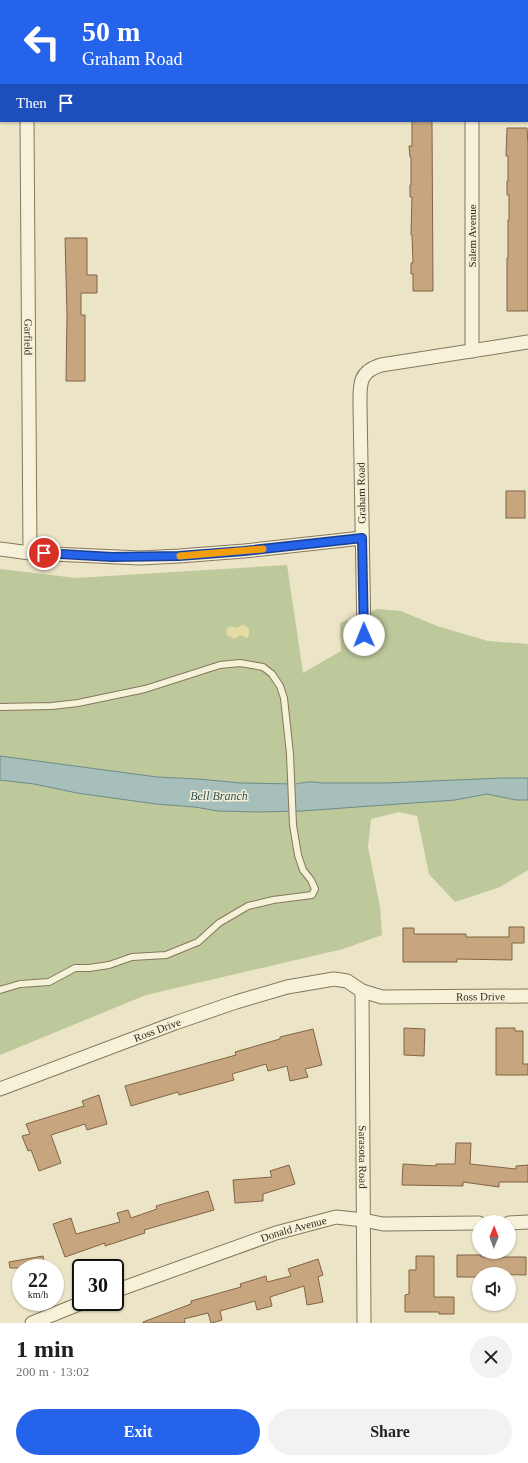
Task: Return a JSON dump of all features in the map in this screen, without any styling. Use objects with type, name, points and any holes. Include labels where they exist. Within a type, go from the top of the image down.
[{"type":"street","name":"Garfield","points":[[27,122],[30,553]]},
{"type":"street","name":"Salem Avenue","points":[[472,122],[472,351]]},
{"type":"street","name":"Graham Road","points":[[0,549],[30,553],[112,557],[179,556],[244,551],[362,538],[360,384],[363,375],[370,368],[381,365],[528,342]]},
{"type":"street","points":[[362,538],[364,635]]},
{"type":"street","name":"Ross Drive","points":[[0,1089],[175,1023],[236,1002],[287,988],[334,979],[347,981],[362,991],[382,997],[528,996]]},
{"type":"street","name":"Sarasota Road","points":[[362,991],[364,1323]]},
{"type":"street","name":"Donald Avenue","points":[[124,1288],[187,1264],[304,1225],[336,1217],[383,1224],[472,1223]]},
{"type":"street","points":[[516,1223],[528,1222]]},
{"type":"street","points":[[32,1323],[72,1307]]},
{"type":"lane","points":[[0,707],[52,706],[78,703],[144,689],[220,665],[240,663],[263,667],[272,674],[280,686],[284,698],[290,754],[293,825],[298,855],[303,870],[311,880],[315,889],[312,896],[272,900],[248,906],[218,923],[198,942],[166,955],[132,957],[89,968],[75,968],[49,982],[20,984],[0,990]]},
{"type":"green space","points":[[287,565],[303,673],[341,651],[340,623],[377,609],[401,611],[437,626],[488,641],[528,644],[528,870],[500,887],[455,902],[429,874],[417,816],[399,812],[371,819],[368,847],[380,907],[382,935],[343,949],[146,995],[0,1055],[0,569],[76,578]]},
{"type":"sand","points":[[242,625],[249,630],[247,638],[240,635],[234,639],[227,636],[226,631],[229,627],[236,628]]},
{"type":"water","name":"Bell Branch","points":[[0,756],[157,777],[241,783],[385,783],[528,778],[528,800],[516,800],[487,794],[455,800],[301,811],[218,811],[77,793],[34,784],[0,780]]},
{"type":"building","points":[[412,122],[432,122],[433,291],[413,291],[413,274],[411,274],[411,263],[413,263],[411,235],[412,197],[410,197],[411,157],[409,146],[412,146]]},
{"type":"building","points":[[507,128],[527,128],[528,311],[507,311],[509,195],[507,195]]},
{"type":"building","points":[[65,238],[87,238],[87,275],[97,275],[97,293],[81,293],[81,315],[85,315],[85,381],[66,381],[67,315]]},
{"type":"building","points":[[506,491],[525,491],[525,518],[506,518]]},
{"type":"building","points":[[509,927],[524,927],[524,943],[512,943],[512,960],[457,959],[457,962],[403,962],[403,928],[414,928],[414,934],[466,934],[466,937],[509,937]]},
{"type":"building","points":[[404,1028],[425,1029],[424,1056],[404,1055]]},
{"type":"building","points":[[496,1028],[515,1028],[515,1031],[523,1031],[523,1064],[528,1064],[528,1075],[496,1075]]},
{"type":"building","points":[[313,1029],[322,1065],[305,1069],[308,1077],[290,1081],[287,1066],[268,1071],[266,1064],[232,1074],[234,1080],[179,1095],[178,1092],[131,1106],[125,1086],[236,1055],[235,1052],[280,1039],[280,1037]]},
{"type":"building","points":[[99,1095],[107,1124],[87,1130],[85,1124],[51,1135],[61,1163],[39,1171],[31,1150],[28,1151],[22,1136],[30,1134],[26,1124],[84,1106],[82,1101]]},
{"type":"building","points":[[456,1143],[471,1143],[470,1164],[516,1169],[516,1166],[528,1165],[528,1182],[499,1182],[499,1187],[463,1182],[463,1186],[402,1185],[403,1164],[436,1166],[436,1164],[455,1164]]},
{"type":"building","points":[[289,1165],[295,1184],[263,1194],[263,1201],[235,1203],[233,1180],[272,1177],[270,1171]]},
{"type":"building","points":[[208,1191],[214,1210],[144,1230],[145,1233],[105,1246],[105,1243],[65,1257],[53,1224],[71,1218],[76,1234],[120,1222],[117,1213],[128,1210],[131,1218],[157,1209],[156,1206]]},
{"type":"building","points":[[457,1255],[472,1255],[472,1259],[516,1259],[516,1257],[526,1257],[526,1275],[516,1275],[516,1267],[472,1267],[472,1277],[457,1277]]},
{"type":"building","points":[[43,1256],[44,1259],[26,1259]]},
{"type":"building","points":[[416,1256],[434,1256],[434,1297],[454,1297],[454,1314],[439,1314],[439,1312],[405,1312],[405,1295],[409,1294],[409,1270],[416,1270]]},
{"type":"building","points":[[318,1259],[323,1275],[318,1277],[323,1302],[307,1305],[304,1286],[270,1297],[272,1306],[257,1310],[255,1301],[220,1311],[222,1320],[212,1323],[208,1313],[184,1319],[185,1323],[143,1323],[191,1304],[191,1301],[241,1287],[240,1284],[266,1276],[267,1282],[291,1276],[288,1269]]},
{"type":"building","points":[[12,1261],[12,1268],[10,1268],[9,1262]]},
{"type":"slow traffic","points":[[180,556],[263,549]]},
{"type":"route","points":[[44,553],[140,558],[244,551],[347,541],[362,538],[364,635]]}]
